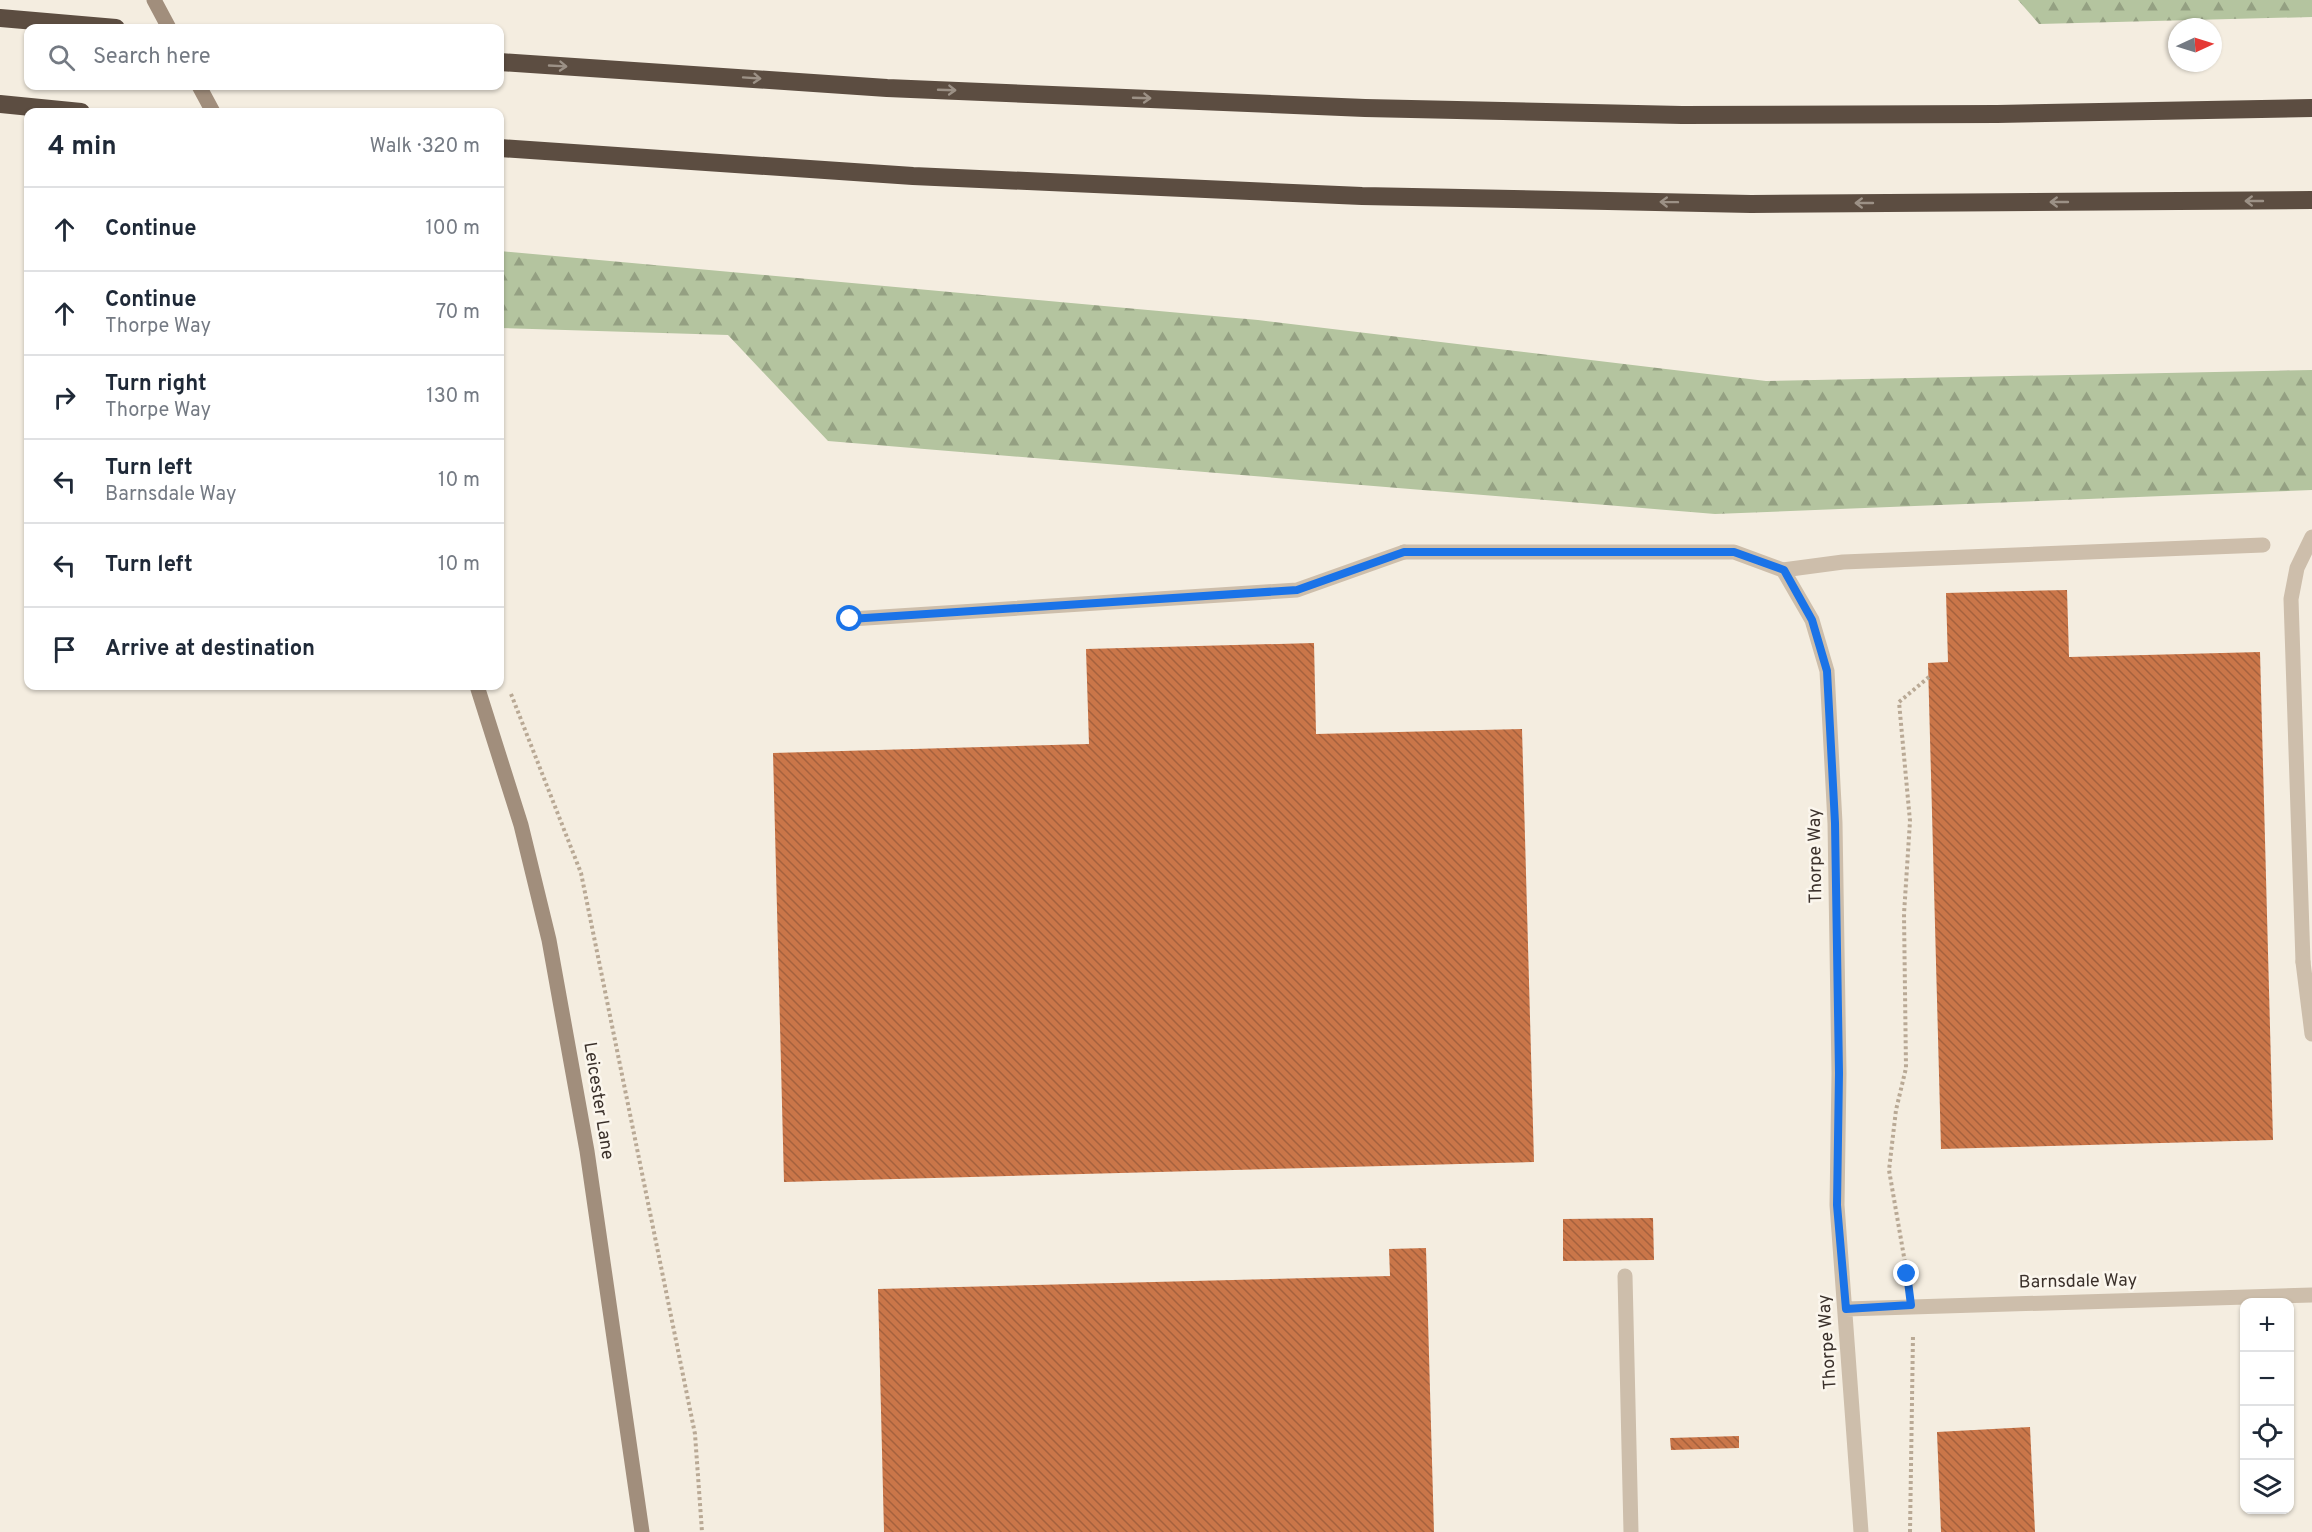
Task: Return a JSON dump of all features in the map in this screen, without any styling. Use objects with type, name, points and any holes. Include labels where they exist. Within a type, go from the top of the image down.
[{"type":"highway","points":[[0,18],[61,24]]},
{"type":"highway","points":[[504,62],[887,88],[1365,108],[1682,115],[1997,114],[2312,106]]},
{"type":"highway","points":[[0,104],[35,108]]},
{"type":"highway","points":[[504,148],[913,176],[1362,195],[1751,204],[2312,200]]},
{"type":"street","points":[[154,0],[167,24]]},
{"type":"street","points":[[201,90],[211,108]]},
{"type":"street","points":[[2312,537],[2297,568],[2291,598],[2303,962],[2312,1034]]},
{"type":"street","points":[[850,619],[1297,590],[1404,552],[1734,552],[1784,570],[1843,562],[2263,545]]},
{"type":"street","name":"Thorpe Way","points":[[1784,570],[1812,620],[1827,671],[1836,835],[1839,1073],[1837,1205],[1862,1532]]},
{"type":"street","name":"Leicester Lane","points":[[478,690],[521,825],[549,940],[586,1151],[642,1532]]},
{"type":"street","points":[[1625,1276],[1631,1532]]},
{"type":"street","name":"Barnsdale Way","points":[[1846,1309],[1911,1305],[2312,1295]]},
{"type":"path","points":[[1910,1532],[1914,1337],[1889,1170],[1896,1110],[1906,1068],[1904,914],[1910,820],[1899,702],[1929,677]]},
{"type":"path","points":[[508,687],[581,873],[695,1434],[702,1532]]},
{"type":"green space","points":[[2018,0],[2312,0],[2312,17],[2168,18],[2168,21],[2039,24]]},
{"type":"green space","points":[[504,251],[1258,320],[1766,381],[2312,370],[2312,490],[1715,514],[828,441],[728,335],[504,328]]},
{"type":"building","points":[[2067,590],[2069,657],[2260,652],[2273,1140],[1941,1149],[1928,663],[1948,662],[1946,593]]},
{"type":"building","points":[[1314,643],[1316,734],[1522,729],[1534,1162],[784,1182],[773,753],[1089,744],[1086,649]]},
{"type":"building","points":[[1653,1218],[1654,1260],[1563,1261],[1563,1219]]},
{"type":"building","points":[[1426,1248],[1434,1532],[884,1532],[878,1289],[1390,1276],[1389,1249]]},
{"type":"building","points":[[2030,1427],[2035,1532],[1941,1532],[1937,1432]]},
{"type":"building","points":[[1739,1436],[1739,1448],[1671,1450],[1670,1438]]},
{"type":"route","points":[[850,619],[1297,590],[1404,552],[1734,552],[1784,570],[1812,620],[1827,671],[1835,823],[1839,1073],[1837,1205],[1846,1309],[1911,1305],[1907,1274]]}]
